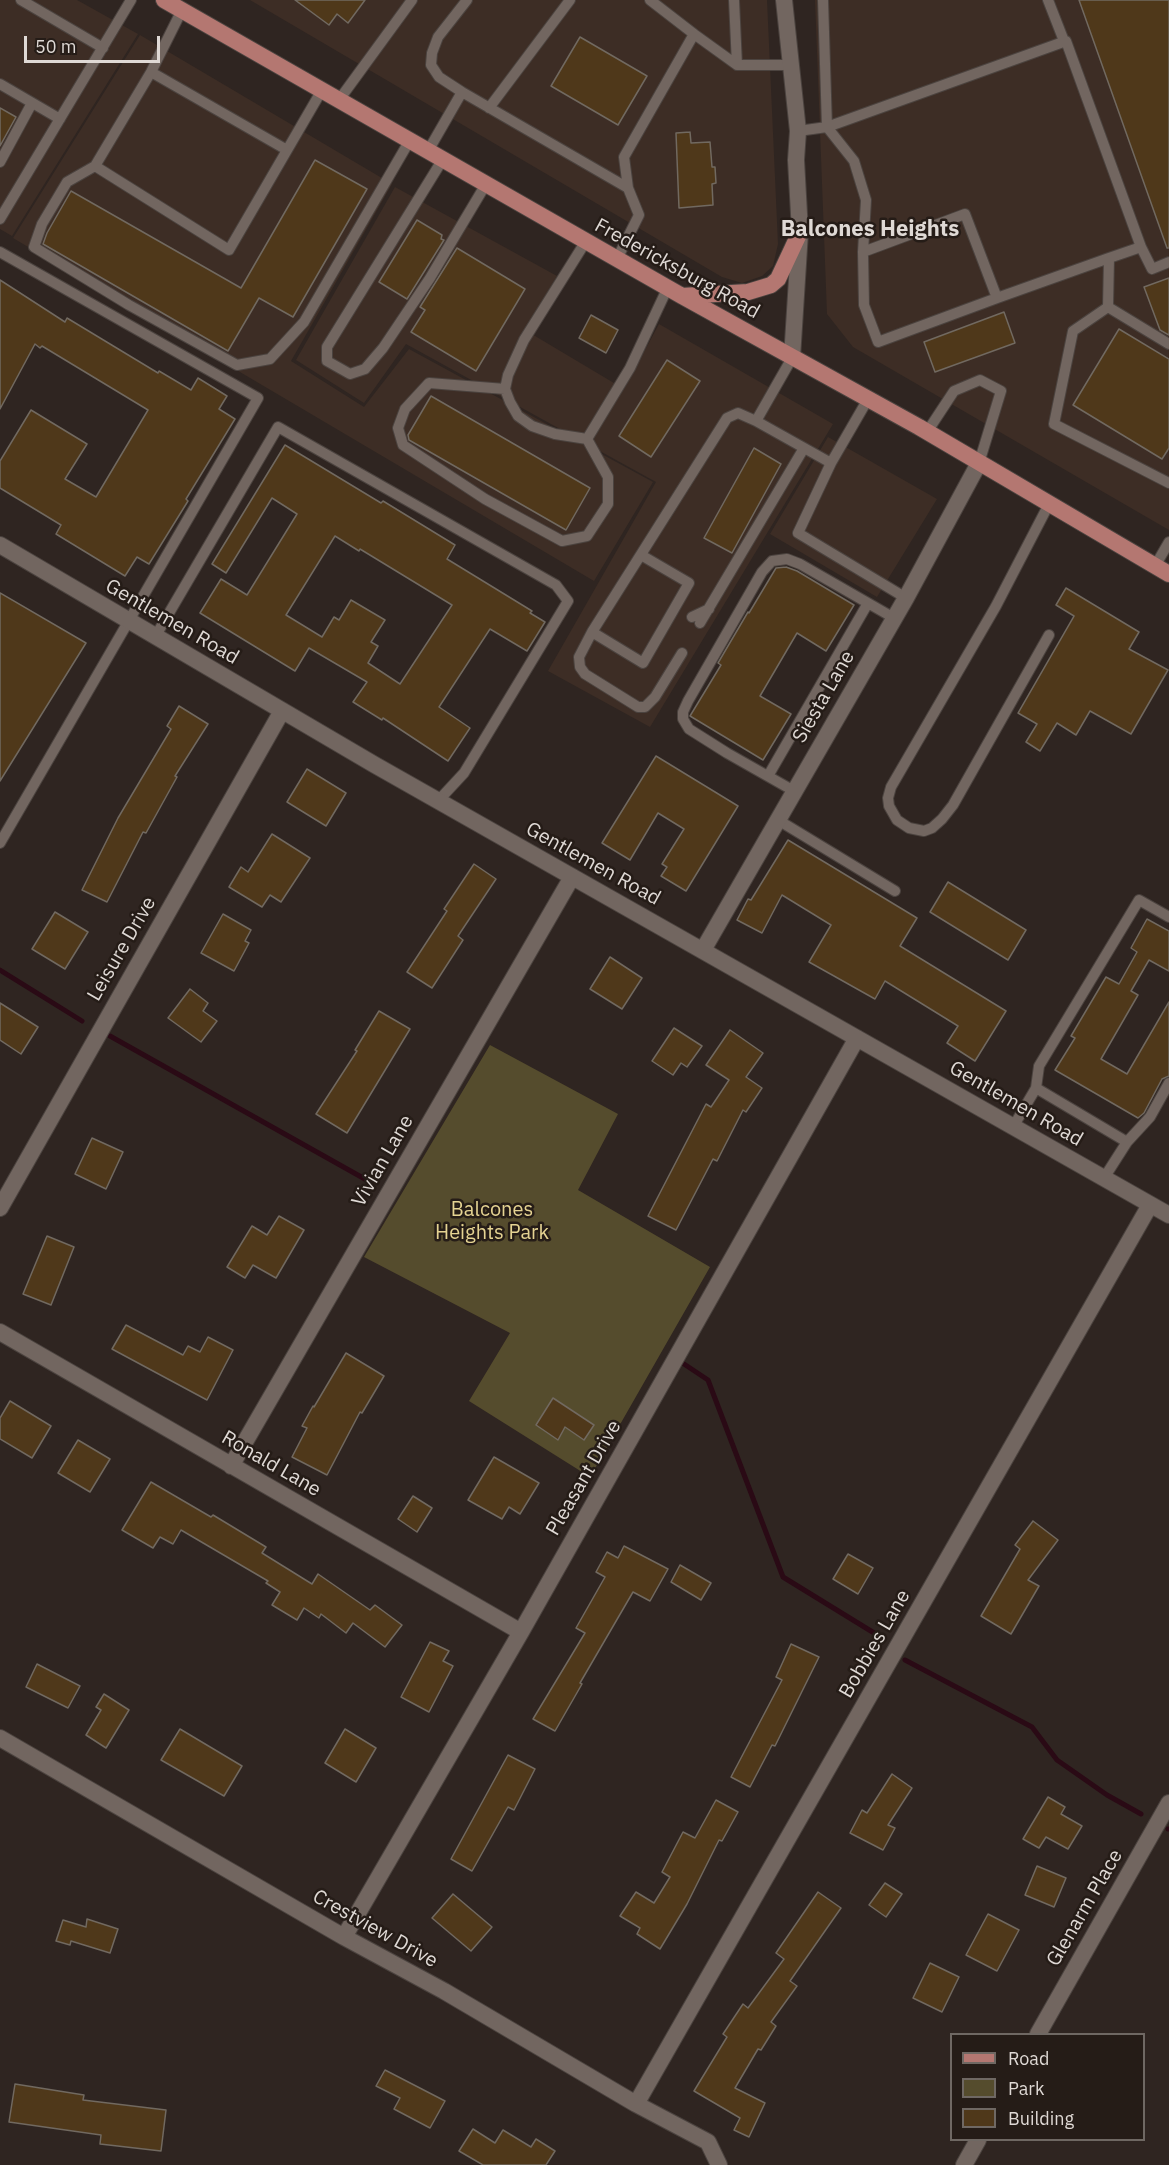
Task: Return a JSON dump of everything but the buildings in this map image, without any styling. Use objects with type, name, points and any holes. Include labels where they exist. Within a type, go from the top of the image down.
[{"type":"main road","name":"Fredericksburg Road","points":[[164,0],[586,242],[927,432],[1162,570]]},
{"type":"main road","points":[[675,292],[747,292],[771,285],[778,279],[800,232]]},
{"type":"street","points":[[784,0],[798,131],[796,160],[800,232],[792,358]]},
{"type":"street","name":"Siesta Lane","points":[[703,950],[906,597],[979,463]]},
{"type":"street","name":"Gentlemen Road","points":[[0,545],[438,801],[1169,1215]]},
{"type":"street","name":"Leisure Drive","points":[[0,1208],[282,711]]},
{"type":"street","name":"Vivian Lane","points":[[231,1466],[572,877]]},
{"type":"street","name":"Pleasant Drive","points":[[344,1937],[521,1632],[857,1038]]},
{"type":"street","name":"Bobbies Lane","points":[[636,2104],[1150,1205]]},
{"type":"street","name":"Ronald Lane","points":[[0,1332],[521,1632]]},
{"type":"street","name":"Crestview Drive","points":[[0,1738],[344,1937],[444,1991],[636,2104],[708,2142],[719,2165]]},
{"type":"street","name":"Glenarm Place","points":[[1039,2033],[1169,1803]]},
{"type":"street","points":[[964,2165],[977,2141]]},
{"type":"lane","points":[[21,0],[103,48]]},
{"type":"lane","points":[[0,219],[3,206],[60,119],[131,0]]},
{"type":"lane","points":[[339,100],[409,4],[397,0]]},
{"type":"lane","points":[[467,0],[438,37],[432,53],[431,65],[439,77],[628,188]]},
{"type":"lane","points":[[489,108],[570,0]]},
{"type":"lane","points":[[650,0],[737,64],[791,65]]},
{"type":"lane","points":[[734,0],[737,64]]},
{"type":"lane","points":[[824,0],[827,127],[854,161],[866,200],[863,252],[864,305],[878,342],[1141,247]]},
{"type":"lane","points":[[1048,0],[1064,41],[1066,40],[1141,247],[1152,269],[1169,262]]},
{"type":"lane","points":[[182,10],[151,72],[95,166],[67,182],[42,224],[34,247],[129,304],[237,365],[270,359],[304,322],[410,140]]},
{"type":"lane","points":[[618,259],[639,215],[628,188],[624,157],[694,34]]},
{"type":"lane","points":[[798,131],[827,127],[1064,41]]},
{"type":"lane","points":[[151,72],[287,150]]},
{"type":"lane","points":[[0,84],[60,119]]},
{"type":"lane","points":[[95,166],[229,249],[322,90]]},
{"type":"lane","points":[[462,92],[436,155],[327,347],[327,361],[350,374],[365,369],[383,348],[430,278],[486,184]]},
{"type":"lane","points":[[0,162],[32,103]]},
{"type":"lane","points":[[863,252],[965,214],[997,298]]},
{"type":"lane","points":[[586,242],[524,340],[508,375],[505,389],[518,416],[532,426],[555,434],[587,439]]},
{"type":"lane","points":[[0,252],[258,398],[0,843]]},
{"type":"lane","points":[[1108,307],[1110,258]]},
{"type":"lane","points":[[587,439],[675,292]]},
{"type":"lane","points":[[1108,307],[1169,344]]},
{"type":"lane","points":[[1108,307],[1073,332],[1054,424],[1169,483]]},
{"type":"lane","points":[[756,421],[792,358]]},
{"type":"lane","points":[[927,432],[954,391],[980,380],[1001,391],[979,463]]},
{"type":"lane","points":[[505,389],[429,383],[405,409],[398,428],[403,444],[485,499],[562,541],[587,536],[608,504],[608,477],[587,439]]},
{"type":"lane","points":[[868,399],[831,463],[798,533],[906,597]]},
{"type":"lane","points":[[678,651],[674,666],[645,707],[638,707],[585,674],[580,668],[579,657],[592,632],[727,418],[738,413],[831,463]]},
{"type":"lane","points":[[156,637],[278,427],[556,585],[568,601],[464,773],[438,801]]},
{"type":"lane","points":[[696,620],[709,609],[804,447]]},
{"type":"lane","points":[[1049,504],[996,606],[891,787],[888,798],[889,806],[897,820],[909,828],[924,831],[932,828],[942,819],[953,805],[1049,635]]},
{"type":"lane","points":[[1162,570],[1169,542]]},
{"type":"lane","points":[[592,632],[643,663],[689,583],[641,555]]},
{"type":"lane","points":[[794,791],[726,753],[689,729],[683,719],[688,700],[767,564],[772,561],[787,559],[800,564],[894,618]]},
{"type":"lane","points":[[768,776],[868,603]]},
{"type":"lane","points":[[778,820],[895,891]]},
{"type":"lane","points":[[1013,1127],[1036,1088],[1039,1066],[1139,900],[1169,917]]},
{"type":"lane","points":[[1104,1178],[1127,1142],[1150,1117],[1169,1083]]},
{"type":"lane","points":[[1036,1088],[1127,1142]]},
{"type":"shaded area","points":[[0,0],[77,0],[138,34],[12,236],[0,229]]},
{"type":"shaded area","points":[[250,0],[767,0],[778,244],[773,266],[762,276],[742,283],[722,277]]},
{"type":"shaded area","points":[[815,0],[1169,0],[1169,530],[853,347],[827,314]]},
{"type":"shaded area","points":[[140,35],[392,184],[291,361],[364,407],[409,349],[653,482],[594,581],[13,238]]},
{"type":"shaded area","points":[[395,187],[557,276],[525,330],[624,389],[659,324],[833,424],[650,727],[548,671],[656,482],[406,344],[364,403],[296,360]]},
{"type":"shaded area","points":[[828,437],[937,499],[877,597],[770,534]]},
{"type":"green space","name":"Balcones Heights Park","points":[[490,1045],[618,1114],[578,1190],[710,1267],[590,1477],[469,1401],[510,1333],[364,1257]]},
{"type":"waterway","points":[[0,970],[82,1021]]},
{"type":"waterway","points":[[110,1036],[372,1183]]},
{"type":"waterway","points":[[684,1364],[708,1380],[783,1577],[879,1636]]},
{"type":"waterway","points":[[905,1660],[1032,1727],[1057,1760],[1107,1795],[1141,1814]]},
{"type":"district","name":"Balcones Heights","points":[[870,230]]}]
